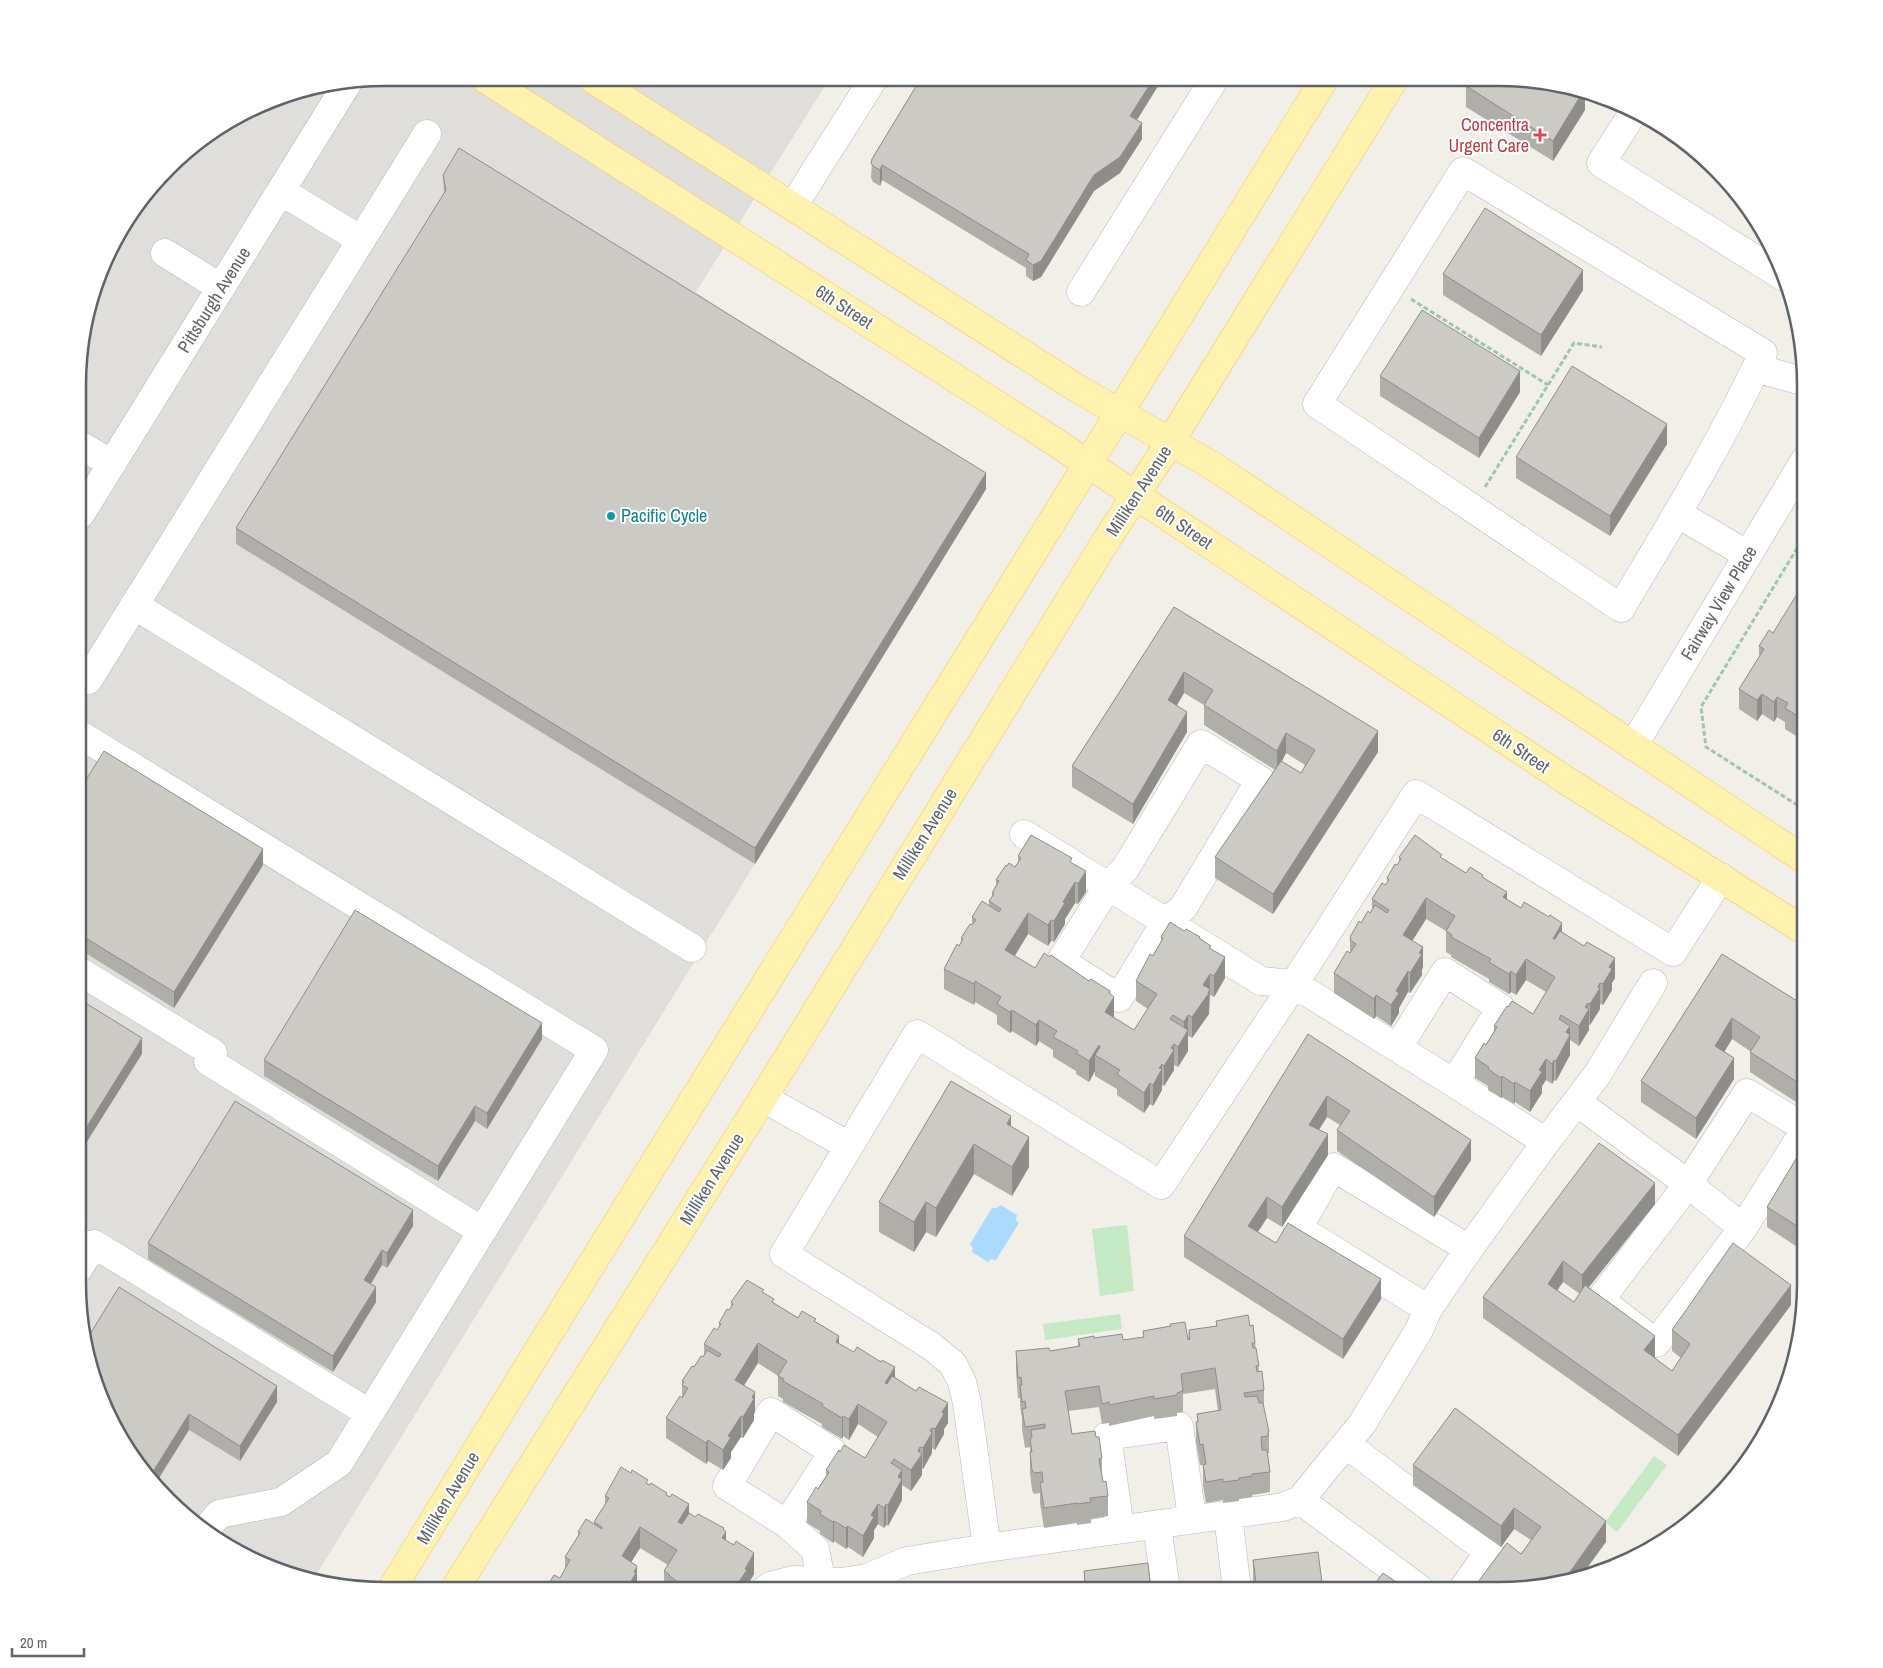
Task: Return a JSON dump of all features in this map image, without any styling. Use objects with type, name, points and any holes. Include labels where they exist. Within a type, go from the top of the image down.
[{"type":"main road","name":"6th Street","points":[[497,86],[1088,463],[1564,779],[1797,926]]},
{"type":"main road","points":[[604,86],[1078,389],[1213,466],[1797,855]]},
{"type":"main road","name":"Milliken Avenue","points":[[396,1582],[1320,86]]},
{"type":"main road","name":"Milliken Avenue","points":[[459,1582],[762,1098],[1109,536],[1170,442],[1390,86]]},
{"type":"street","points":[[793,206],[869,86]]},
{"type":"street","points":[[1081,292],[1210,86]]},
{"type":"street","name":"Pittsburgh Avenue","points":[[86,505],[344,89]]},
{"type":"street","points":[[1630,117],[1601,163],[1774,271]]},
{"type":"street","points":[[88,680],[427,134]]},
{"type":"street","points":[[1463,171],[1763,353],[1756,368],[1728,425],[1622,608],[1317,404],[1463,171]]},
{"type":"street","points":[[281,191],[361,240]]},
{"type":"street","points":[[165,253],[221,288]]},
{"type":"street","points":[[1756,368],[1797,380]]},
{"type":"street","points":[[86,449],[112,464]]},
{"type":"street","name":"Fairway View Place","points":[[1633,746],[1797,473]]},
{"type":"street","points":[[1678,514],[1748,555]]},
{"type":"street","points":[[134,605],[692,948]]},
{"type":"street","points":[[86,738],[594,1050],[339,1463],[281,1502],[219,1514],[210,1525]]},
{"type":"street","points":[[1201,744],[1260,780],[1183,908],[1166,921],[1119,998],[1061,961],[1108,886],[1125,869],[1201,744]]},
{"type":"street","points":[[987,1548],[968,1403],[962,1382],[953,1364],[932,1346],[784,1254],[917,1034],[1161,1185],[1294,984],[1416,794],[1673,952],[1721,877]]},
{"type":"street","points":[[1024,834],[1261,981],[1294,984],[1398,1047],[1546,1142]]},
{"type":"street","points":[[1398,1047],[1445,972],[1501,1008],[1454,1083]]},
{"type":"street","points":[[86,976],[482,1231]]},
{"type":"street","points":[[841,1582],[867,1578],[891,1580],[907,1561],[1120,1528],[1283,1508],[1300,1500],[1362,1424],[1419,1330],[1428,1310],[1469,1249],[1597,1075],[1654,983]]},
{"type":"street","points":[[1797,1124],[1747,1092],[1688,1184],[1600,1300],[1656,1343],[1742,1228],[1797,1142]]},
{"type":"street","points":[[762,1098],[849,1146]]},
{"type":"street","points":[[1577,1102],[1688,1184],[1742,1228]]},
{"type":"street","points":[[1428,1310],[1298,1228],[1333,1167],[1469,1249]]},
{"type":"street","points":[[86,1242],[369,1413]]},
{"type":"street","points":[[86,1242],[91,1249],[86,1257]]},
{"type":"street","points":[[1120,1528],[1108,1436],[1179,1426],[1192,1518]]},
{"type":"street","points":[[1346,1444],[1489,1552],[1468,1582]]},
{"type":"street","points":[[1300,1500],[1410,1582]]},
{"type":"street","points":[[1228,1516],[1236,1582]]},
{"type":"street","points":[[788,1524],[815,1549],[822,1582]]},
{"type":"street","points":[[1157,1524],[1165,1582]]},
{"type":"street","points":[[785,1582],[793,1580],[803,1582]]},
{"type":"path","points":[[1390,287],[1548,384]]},
{"type":"path","points":[[1472,507],[1574,343],[1602,347]]},
{"type":"path","points":[[1797,549],[1701,706],[1706,747],[1797,805]]},
{"type":"shaded area","points":[[385,86],[825,86],[696,292],[986,489],[317,1574],[289,1566],[253,1551],[203,1520],[160,1480],[137,1449],[117,1415],[96,1360],[89,1322],[86,1283],[87,366],[92,327],[102,289],[126,236],[148,203],[188,160],[236,126],[289,102],[327,92]]},
{"type":"green space","points":[[1127,1225],[1134,1291],[1100,1296],[1092,1229]]},
{"type":"green space","points":[[1120,1314],[1122,1329],[1045,1340],[1043,1324]]},
{"type":"green space","points":[[1654,1456],[1667,1465],[1617,1532],[1605,1522]]},
{"type":"water","points":[[1001,1205],[1017,1215],[1016,1220],[1019,1223],[996,1260],[991,1259],[988,1262],[972,1252],[973,1248],[970,1244],[992,1208],[997,1208]]},
{"type":"building","points":[[916,86],[1149,86],[1130,116],[1142,123],[1120,157],[1094,175],[1041,261],[1033,265],[1026,260],[1029,254],[882,165],[880,170],[873,166],[871,163]]},
{"type":"building","points":[[1466,86],[1537,89],[1580,97],[1553,141]]},
{"type":"building","name":"Pacific Cycle","points":[[459,148],[986,473],[755,848],[236,528],[446,190],[443,175]]},
{"type":"building","points":[[1485,208],[1583,270],[1541,335],[1443,274]]},
{"type":"building","points":[[1422,310],[1520,371],[1479,438],[1380,376]]},
{"type":"building","points":[[1572,366],[1667,424],[1610,516],[1516,457]]},
{"type":"building","points":[[1797,594],[1797,716],[1785,708],[1788,703],[1777,697],[1774,702],[1762,694],[1757,700],[1739,689],[1764,649],[1759,646],[1769,630],[1773,633]]},
{"type":"building","points":[[1174,607],[1378,731],[1273,894],[1215,857],[1281,761],[1301,773],[1315,750],[1286,733],[1277,751],[1204,705],[1213,690],[1184,672],[1168,700],[1187,712],[1133,804],[1072,766]]},
{"type":"building","points":[[104,751],[263,849],[174,992],[86,938],[86,780]]},
{"type":"building","points":[[1031,835],[1072,858],[1070,862],[1086,871],[1078,884],[1075,882],[1054,921],[1051,920],[1048,925],[1028,913],[1005,950],[1035,968],[1044,953],[1050,957],[1051,955],[1089,981],[1091,979],[1110,991],[1109,993],[1114,997],[1105,1012],[1134,1030],[1157,994],[1136,981],[1150,954],[1153,956],[1170,922],[1184,931],[1186,929],[1200,937],[1211,946],[1209,948],[1225,957],[1214,976],[1210,974],[1203,985],[1210,989],[1209,993],[1192,1017],[1188,1015],[1184,1022],[1173,1015],[1170,1019],[1188,1030],[1178,1047],[1174,1044],[1171,1048],[1174,1050],[1164,1066],[1162,1064],[1159,1068],[1162,1069],[1153,1085],[1150,1083],[1144,1093],[1117,1074],[1120,1070],[1095,1055],[1100,1047],[1099,1045],[1089,1061],[1076,1053],[1078,1051],[1053,1037],[1057,1031],[1039,1020],[1036,1025],[1012,1010],[1010,1012],[997,1004],[1001,997],[975,981],[974,984],[944,969],[970,924],[972,925],[976,920],[972,917],[982,901],[999,912],[1001,909],[989,901],[999,881],[996,880],[1006,865],[1009,863],[1015,867],[1021,858],[1018,856]]},
{"type":"building","points":[[1415,835],[1442,855],[1440,857],[1466,873],[1470,867],[1483,875],[1482,877],[1507,892],[1503,897],[1521,908],[1524,902],[1562,923],[1553,939],[1555,939],[1560,931],[1584,946],[1587,942],[1615,958],[1609,967],[1612,969],[1603,984],[1600,983],[1598,987],[1600,988],[1590,1004],[1588,1003],[1585,1007],[1589,1009],[1579,1026],[1561,1015],[1559,1019],[1570,1026],[1566,1032],[1570,1035],[1556,1061],[1554,1060],[1552,1064],[1546,1059],[1539,1070],[1542,1072],[1530,1091],[1502,1076],[1501,1078],[1475,1058],[1484,1043],[1486,1045],[1497,1027],[1494,1026],[1507,1006],[1512,1001],[1533,1014],[1555,977],[1526,959],[1516,975],[1511,971],[1509,974],[1489,962],[1491,959],[1451,937],[1452,935],[1446,931],[1455,916],[1426,898],[1403,935],[1423,947],[1419,953],[1422,954],[1410,973],[1408,971],[1396,991],[1399,993],[1391,1005],[1376,995],[1374,999],[1334,973],[1347,951],[1350,953],[1356,944],[1350,940],[1350,937],[1359,921],[1361,923],[1368,911],[1370,913],[1375,905],[1387,913],[1389,910],[1372,899],[1382,883],[1385,885],[1389,880],[1387,878],[1395,864],[1397,865],[1401,859],[1399,857]]},
{"type":"building","points":[[355,910],[542,1023],[487,1113],[475,1106],[438,1166],[264,1060]]},
{"type":"building","points":[[1722,954],[1797,1001],[1797,1082],[1750,1052],[1760,1037],[1732,1018],[1715,1046],[1734,1058],[1696,1118],[1641,1081]]},
{"type":"building","points":[[86,1003],[142,1038],[86,1128]]},
{"type":"building","points":[[1308,1034],[1471,1140],[1434,1197],[1337,1130],[1350,1111],[1327,1096],[1309,1125],[1328,1134],[1282,1207],[1267,1197],[1248,1226],[1276,1243],[1288,1223],[1381,1279],[1343,1339],[1184,1236]]},
{"type":"building","points":[[951,1081],[1011,1116],[1007,1124],[1029,1137],[1012,1167],[974,1144],[936,1208],[926,1202],[914,1222],[879,1202]]},
{"type":"building","points":[[235,1101],[413,1210],[387,1253],[382,1250],[364,1280],[376,1287],[333,1356],[148,1243]]},
{"type":"building","points":[[1599,1143],[1655,1183],[1582,1275],[1563,1261],[1548,1284],[1574,1302],[1585,1285],[1655,1336],[1644,1350],[1672,1371],[1690,1344],[1672,1330],[1733,1243],[1791,1285],[1678,1435],[1483,1297]]},
{"type":"building","points":[[1797,1157],[1797,1226],[1767,1207]]},
{"type":"building","points":[[747,1280],[764,1290],[762,1292],[774,1299],[772,1302],[798,1318],[802,1311],[816,1319],[814,1321],[839,1336],[836,1342],[854,1352],[857,1347],[881,1362],[882,1360],[895,1367],[885,1383],[887,1384],[892,1376],[916,1391],[919,1387],[948,1403],[935,1429],[932,1428],[930,1431],[932,1433],[923,1448],[920,1447],[918,1451],[922,1454],[911,1470],[894,1459],[891,1463],[902,1470],[898,1477],[902,1479],[888,1505],[886,1504],[884,1508],[878,1504],[871,1515],[874,1517],[863,1536],[848,1526],[846,1528],[833,1522],[820,1514],[821,1511],[807,1502],[816,1487],[818,1489],[829,1472],[826,1470],[844,1445],[865,1458],[887,1422],[858,1404],[849,1419],[843,1416],[842,1418],[822,1406],[823,1404],[783,1381],[784,1379],[778,1376],[787,1361],[758,1343],[735,1380],[755,1392],[752,1397],[754,1399],[728,1436],[731,1437],[723,1450],[708,1440],[706,1443],[666,1418],[680,1396],[682,1398],[688,1388],[682,1385],[684,1382],[682,1381],[692,1366],[694,1367],[707,1350],[719,1357],[721,1354],[704,1344],[714,1328],[717,1330],[727,1309],[729,1310],[733,1304],[731,1302]]},
{"type":"building","points":[[119,1287],[277,1386],[240,1446],[189,1414],[153,1471],[126,1432],[117,1415],[102,1379],[91,1333]]},
{"type":"building","points":[[1248,1315],[1250,1326],[1253,1325],[1255,1343],[1252,1343],[1253,1348],[1256,1348],[1259,1366],[1256,1366],[1257,1372],[1262,1371],[1264,1390],[1244,1393],[1245,1397],[1257,1396],[1259,1403],[1263,1403],[1269,1432],[1268,1436],[1261,1437],[1262,1450],[1267,1450],[1270,1472],[1252,1474],[1252,1476],[1239,1478],[1239,1480],[1223,1482],[1223,1479],[1206,1482],[1203,1465],[1206,1464],[1203,1444],[1200,1445],[1196,1422],[1198,1422],[1197,1414],[1221,1410],[1215,1368],[1181,1374],[1183,1391],[1177,1393],[1177,1395],[1154,1399],[1154,1396],[1109,1405],[1109,1402],[1102,1404],[1099,1386],[1065,1391],[1072,1434],[1095,1431],[1096,1437],[1099,1437],[1102,1458],[1099,1459],[1103,1482],[1106,1481],[1108,1496],[1090,1498],[1091,1502],[1044,1508],[1040,1483],[1043,1482],[1042,1472],[1034,1473],[1032,1470],[1030,1439],[1032,1438],[1031,1430],[1045,1428],[1045,1424],[1025,1427],[1022,1409],[1026,1408],[1025,1401],[1022,1402],[1020,1385],[1022,1385],[1021,1377],[1018,1378],[1016,1351],[1049,1348],[1050,1351],[1080,1346],[1078,1339],[1094,1336],[1094,1338],[1122,1334],[1123,1340],[1144,1337],[1143,1331],[1185,1322],[1188,1340],[1190,1339],[1189,1330],[1217,1326],[1216,1321]]},
{"type":"building","points":[[1455,1408],[1606,1521],[1569,1573],[1517,1581],[1478,1582],[1507,1543],[1521,1554],[1541,1527],[1514,1508],[1501,1526],[1413,1465]]},
{"type":"building","points":[[621,1467],[631,1473],[632,1470],[648,1480],[646,1483],[650,1485],[651,1483],[667,1493],[666,1495],[670,1497],[672,1494],[689,1504],[678,1522],[682,1524],[689,1513],[695,1517],[698,1514],[724,1528],[726,1532],[722,1538],[734,1545],[736,1541],[754,1553],[745,1569],[747,1570],[739,1582],[678,1582],[664,1571],[677,1550],[640,1527],[622,1556],[637,1566],[634,1572],[636,1573],[631,1582],[550,1582],[554,1575],[560,1578],[570,1560],[565,1557],[580,1533],[578,1532],[586,1519],[602,1529],[602,1527],[594,1522],[609,1498],[605,1496]]},
{"type":"building","points":[[1318,1552],[1322,1582],[1256,1582],[1253,1560]]},
{"type":"building","points":[[1148,1563],[1150,1582],[1085,1582],[1084,1571]]},
{"type":"building","points":[[1383,1573],[1396,1582],[1376,1582]]},
{"type":"place","name":"Concentra Urgent Care","points":[[1540,135]]},
{"type":"place","name":"Pacific Cycle","points":[[611,516]]}]
